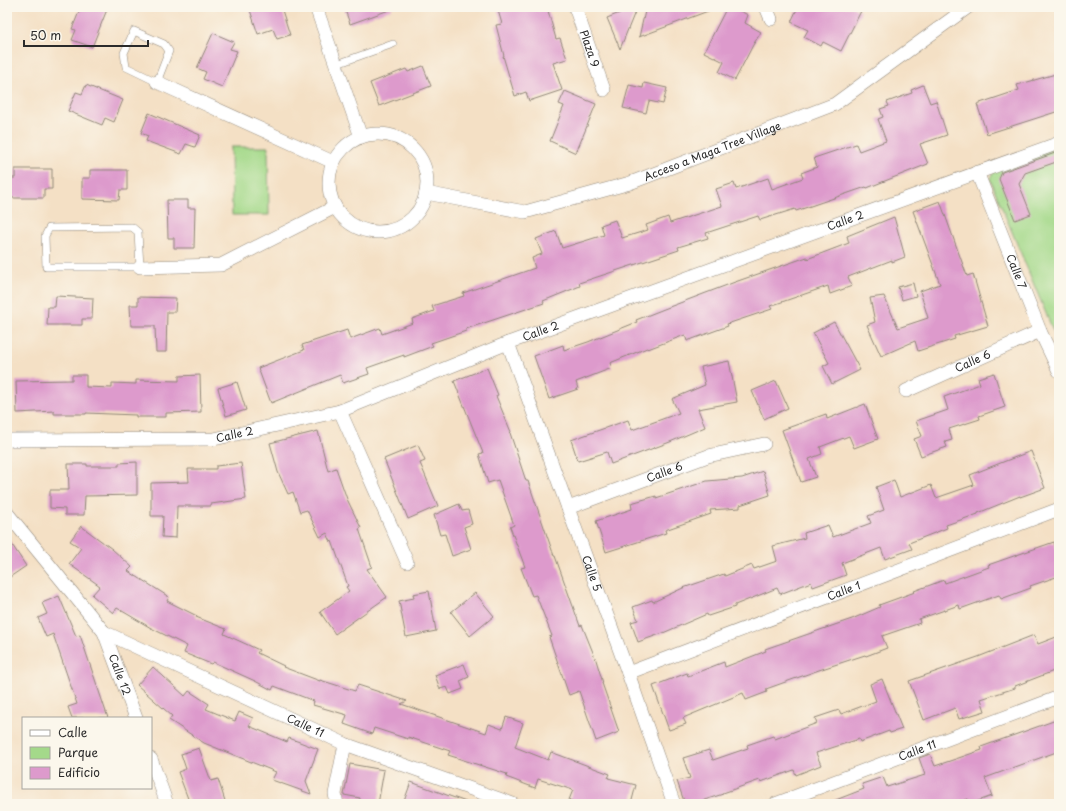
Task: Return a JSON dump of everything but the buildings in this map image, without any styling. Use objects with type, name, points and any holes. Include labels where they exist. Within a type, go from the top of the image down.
[{"type":"street","points":[[316,7],[361,136]]},
{"type":"street","name":"Plaza 9","points":[[575,7],[604,90]]},
{"type":"street","name":"Acceso a Maga Tree Village","points":[[426,193],[525,212],[630,183],[835,104],[968,7]]},
{"type":"street","points":[[157,82],[333,162]]},
{"type":"street","points":[[376,134],[391,135],[404,141],[416,151],[424,164],[427,178],[426,193],[420,209],[408,222],[394,230],[377,232],[360,229],[346,220],[335,208],[329,193],[328,177],[333,162],[340,151],[349,143],[361,136],[376,134]]},
{"type":"street","name":"Calle 2","points":[[7,440],[214,439],[340,411],[508,343],[1059,143]]},
{"type":"street","name":"Calle 7","points":[[977,172],[1040,331],[1059,371]]},
{"type":"street","points":[[140,267],[221,265],[335,208]]},
{"type":"street","name":"Calle 6","points":[[906,391],[1040,331]]},
{"type":"street","name":"Calle 5","points":[[508,343],[674,804]]},
{"type":"street","points":[[340,411],[407,562]]},
{"type":"street","name":"Calle 6","points":[[568,508],[708,456],[764,444]]},
{"type":"street","name":"Calle 1","points":[[628,673],[1059,509]]},
{"type":"street","points":[[7,513],[104,632]]},
{"type":"street","name":"Calle 12","points":[[104,632],[136,717]]},
{"type":"street","name":"Calle 11","points":[[104,632],[345,744],[513,804]]},
{"type":"street","name":"Calle 11","points":[[775,804],[1059,697]]},
{"type":"street","points":[[337,804],[335,794],[345,744]]},
{"type":"street","points":[[152,762],[167,804]]},
{"type":"lane","points":[[134,31],[164,44],[169,50],[157,82],[126,67],[124,54],[134,31]]},
{"type":"lane","points":[[337,64],[393,44]]},
{"type":"lane","points":[[132,227],[138,232],[140,267],[46,267],[45,236],[49,228],[132,227]]},
{"type":"green space","points":[[1059,146],[1059,340],[1057,340],[990,179],[995,169]]},
{"type":"green space","points":[[231,147],[268,147],[269,215],[232,215]]}]
